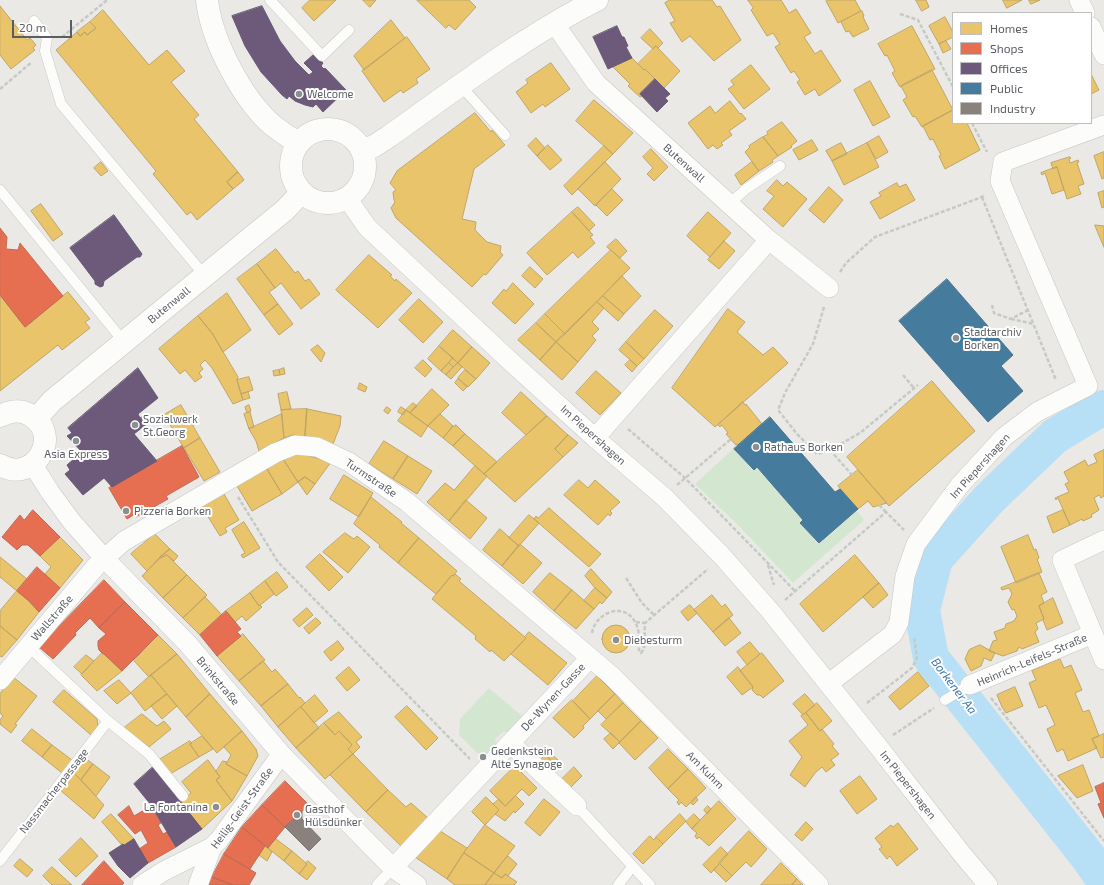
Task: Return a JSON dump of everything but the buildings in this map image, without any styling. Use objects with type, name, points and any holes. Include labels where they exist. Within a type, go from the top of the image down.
[{"type":"main road","points":[[207,0],[212,24],[239,85],[262,116],[298,143]]},
{"type":"main road","points":[[362,151],[374,146],[388,137],[494,62],[554,23],[597,0]]},
{"type":"main road","points":[[331,129],[343,132],[354,139],[362,151],[365,171],[361,181],[356,190],[347,198],[338,202],[328,203],[318,201],[302,192],[292,176],[292,159],[298,143],[308,135],[319,130],[331,129]]},
{"type":"main road","name":"Butenwall","points":[[36,419],[52,401],[285,210],[302,192]]},
{"type":"main road","points":[[0,416],[8,412],[18,411],[28,414],[36,419],[41,426],[45,443],[39,459],[26,468],[18,470],[1,467]]},
{"type":"street","points":[[1079,0],[1085,12]]},
{"type":"street","name":"Butenwall","points":[[554,23],[596,83],[769,240],[829,288]]},
{"type":"street","points":[[1092,29],[1104,55]]},
{"type":"street","points":[[1000,181],[1003,162],[1104,126]]},
{"type":"street","name":"Im Piepershagen","points":[[828,684],[892,634],[899,622],[905,576],[916,544],[960,485],[1004,437],[1037,412],[1088,386],[1000,181]]},
{"type":"street","name":"Im Piepershagen","points":[[347,198],[367,226],[509,360],[595,438],[664,497],[722,556],[771,612],[988,885]]},
{"type":"street","points":[[595,438],[769,240]]},
{"type":"street","name":"Turmstraße","points":[[104,558],[124,541],[275,453],[296,445],[317,447],[349,462],[407,502],[590,658]]},
{"type":"street","name":"Brinkstraße","points":[[33,464],[50,492],[72,522],[104,558],[188,644],[282,755],[394,868],[417,885]]},
{"type":"street","name":"Heinrich-Leifels-Straße","points":[[1103,655],[1062,560],[1104,540]]},
{"type":"street","name":"Wallstraße","points":[[0,680],[104,558]]},
{"type":"street","name":"Heinrich-Leifels-Straße","points":[[975,683],[1093,634]]},
{"type":"street","name":"De-Wynen-Gasse","points":[[394,868],[590,658]]},
{"type":"street","name":"Am Kuhm","points":[[590,658],[612,676],[818,885]]},
{"type":"street","points":[[510,743],[577,806]]},
{"type":"street","name":"Heilig-Geist-Straße","points":[[198,885],[212,847],[219,840],[282,755]]},
{"type":"street","points":[[142,885],[164,871],[212,847]]},
{"type":"lane","points":[[270,0],[322,56],[349,30]]},
{"type":"lane","points":[[34,21],[47,38],[45,51],[61,104],[205,276]]},
{"type":"lane","points":[[461,86],[505,135]]},
{"type":"lane","points":[[729,204],[746,189],[780,166]]},
{"type":"lane","points":[[0,190],[124,342]]},
{"type":"lane","points":[[28,646],[108,721],[149,754],[183,796]]},
{"type":"lane","points":[[945,700],[975,683]]},
{"type":"lane","name":"Nassmacherpassage","points":[[0,861],[108,721]]},
{"type":"lane","points":[[577,806],[650,885]]},
{"type":"lane","points":[[618,885],[632,867]]},
{"type":"lane","name":"De-Wynen-Gasse","points":[[377,885],[394,868]]},
{"type":"path","points":[[900,14],[918,20],[952,85]]},
{"type":"path","points":[[0,89],[17,74]]},
{"type":"path","points":[[973,124],[988,153],[1003,162]]},
{"type":"path","points":[[918,385],[860,433],[830,450],[817,454],[797,434],[778,410],[786,391],[813,344],[829,288],[846,263],[875,237],[982,197],[1000,181]]},
{"type":"path","points":[[982,197],[1064,398]]},
{"type":"path","points":[[992,305],[994,313],[1011,319],[1034,324]]},
{"type":"path","points":[[1011,319],[1028,310]]},
{"type":"path","points":[[903,375],[914,388]]},
{"type":"path","points":[[610,421],[630,430],[685,478],[795,591]]},
{"type":"path","points":[[664,497],[731,439]]},
{"type":"path","points":[[830,450],[852,475]]},
{"type":"path","points":[[228,481],[278,562],[483,773]]},
{"type":"path","points":[[879,505],[916,544]]},
{"type":"path","points":[[771,612],[886,512]]},
{"type":"path","points":[[645,623],[636,622],[639,634],[639,650],[641,652],[644,649],[645,623],[722,556]]},
{"type":"path","points":[[626,578],[642,603],[654,615]]},
{"type":"path","name":"De-Wynen-Gasse","points":[[590,658],[593,628],[605,614],[616,610],[628,614],[636,622]]},
{"type":"path","points":[[852,713],[912,668],[917,658],[913,628]]},
{"type":"path","points":[[975,683],[988,695],[1104,841]]},
{"type":"path","points":[[877,745],[945,700]]},
{"type":"green space","points":[[733,449],[753,470],[757,468],[802,520],[800,523],[819,544],[857,511],[864,520],[793,583],[737,524],[695,484]]},
{"type":"green space","points":[[489,688],[523,717],[509,732],[503,732],[495,739],[496,745],[487,754],[477,753],[459,735],[460,719]]},
{"type":"waterway","name":"Borkener Aa","points":[[1104,408],[1055,436],[990,498],[935,559],[922,610],[931,658],[1089,858],[1104,880]]},
{"type":"place","name":"Welcome","points":[[299,94]]},
{"type":"place","name":"Stadtarchiv Borken","points":[[956,338]]},
{"type":"place","name":"Sozialwerk St.Georg","points":[[135,425]]},
{"type":"place","name":"Asia Express","points":[[76,441]]},
{"type":"place","name":"Rathaus Borken","points":[[756,447]]},
{"type":"place","name":"Pizzeria Borken","points":[[126,511]]},
{"type":"place","name":"Diebesturm","points":[[616,640]]},
{"type":"place","name":"Gedenkstein Alte Synagoge","points":[[483,757]]},
{"type":"place","name":"La Fontanina","points":[[216,807]]},
{"type":"place","name":"Gasthof Hülsdünker","points":[[297,815]]}]
